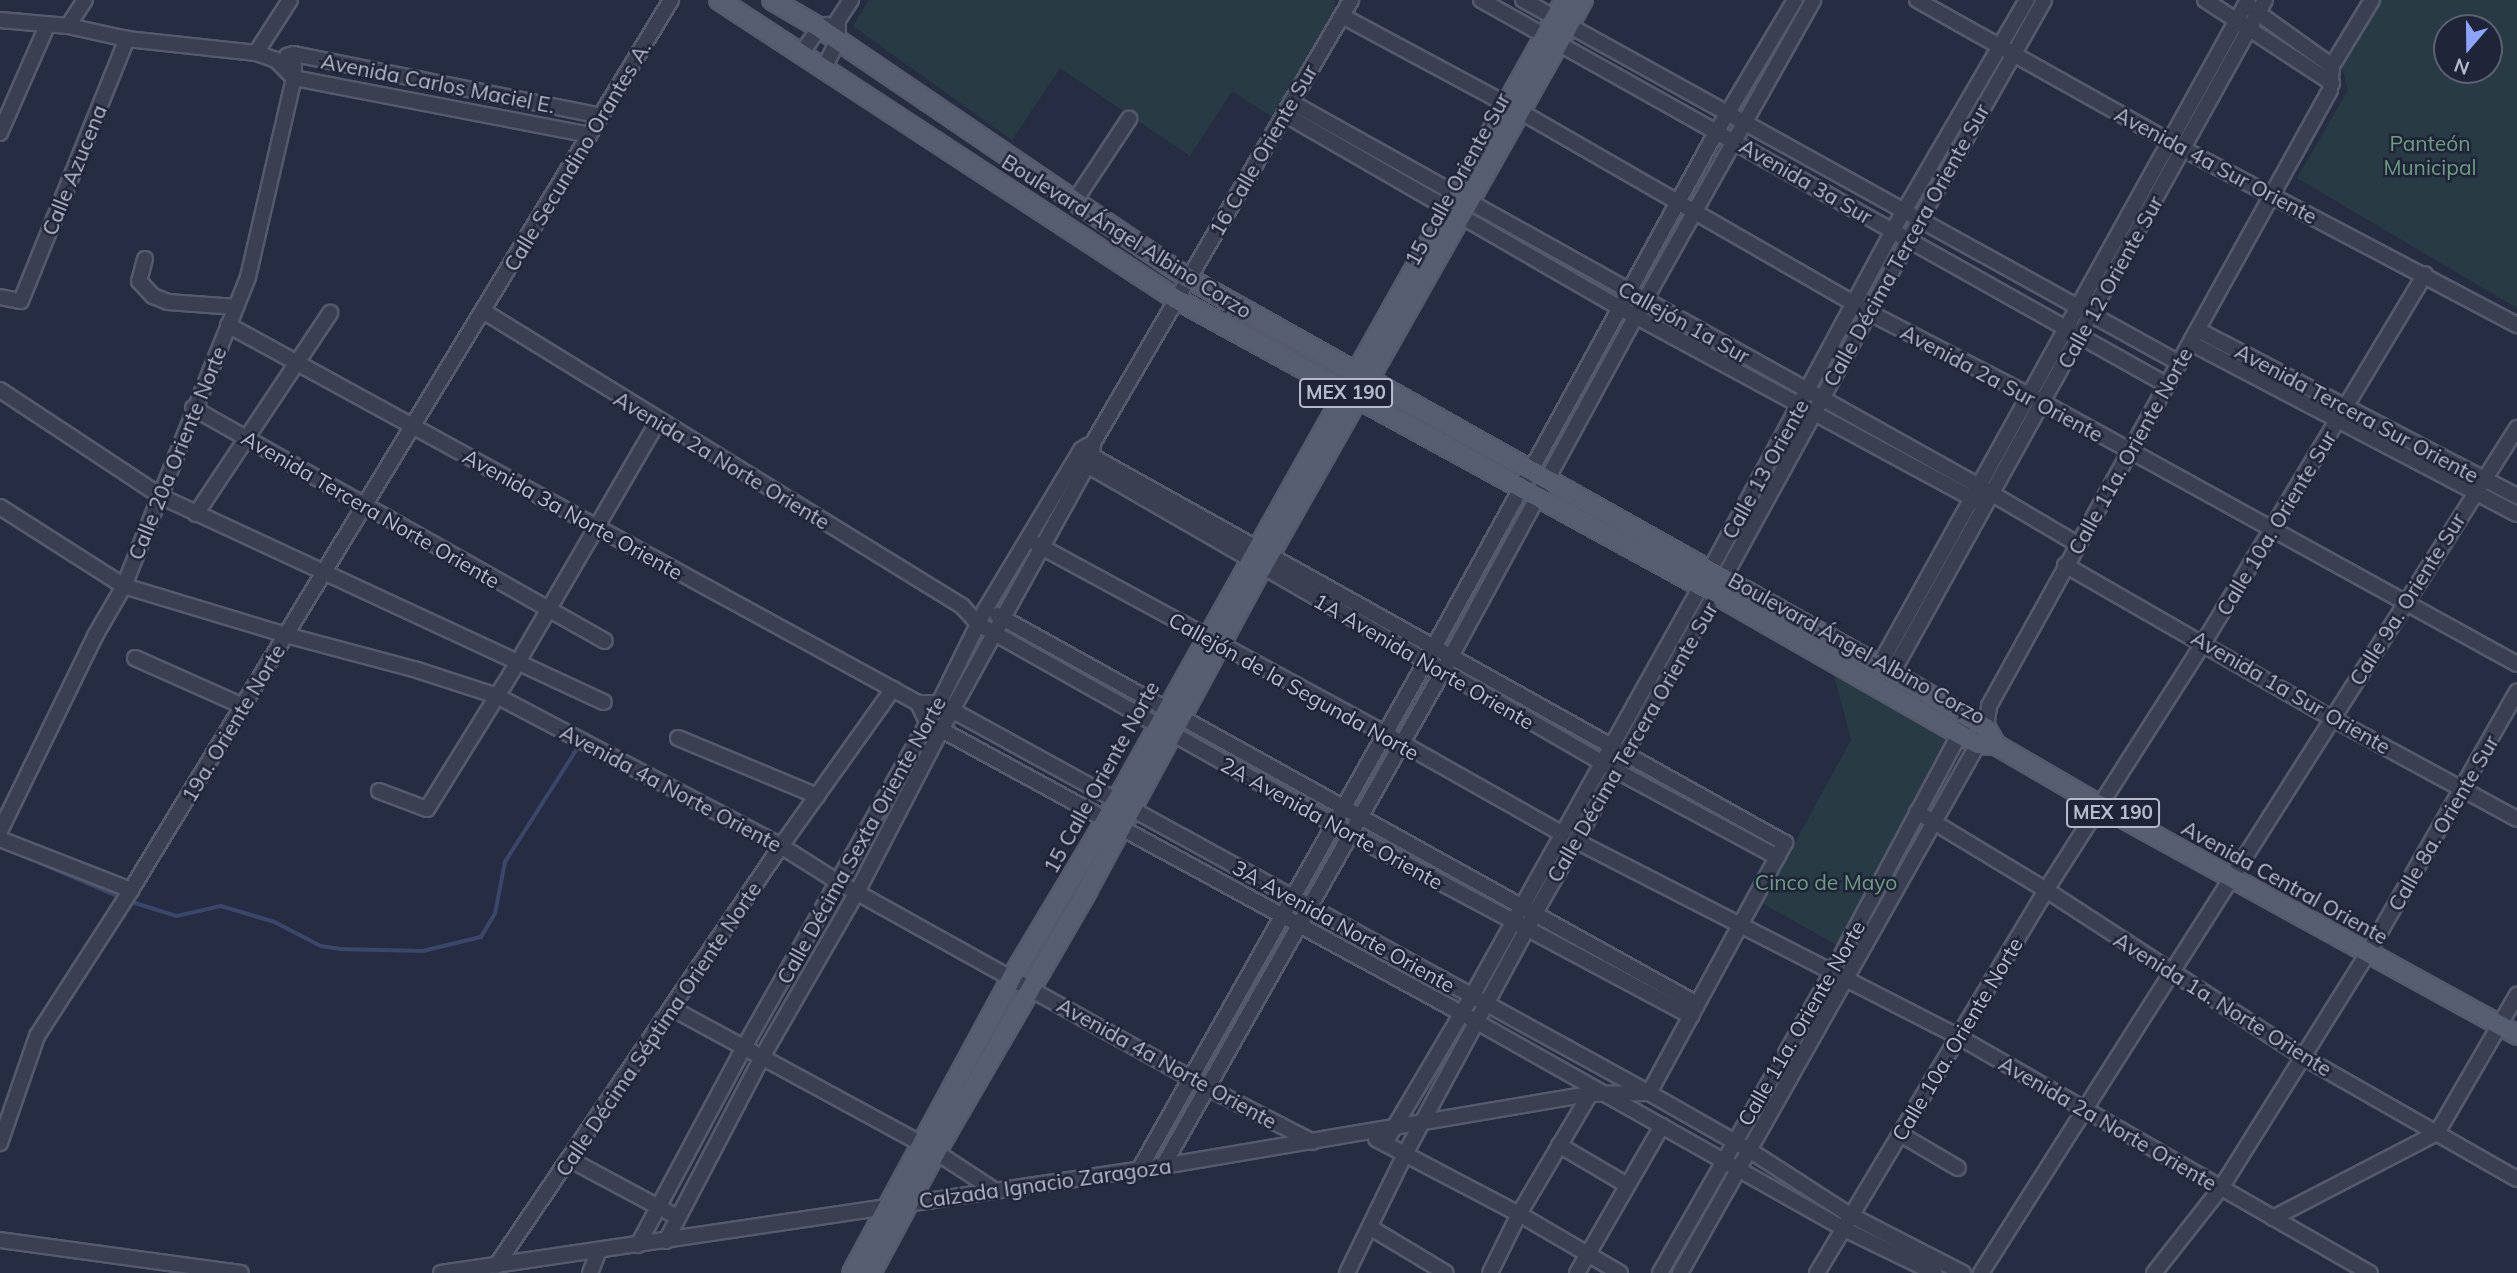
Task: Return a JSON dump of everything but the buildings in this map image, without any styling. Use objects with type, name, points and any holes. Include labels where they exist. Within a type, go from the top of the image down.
[{"type":"main road","name":"Boulevard Ángel Albino Corzo","points":[[719,0],[1176,299],[1529,493],[1886,669],[1964,726]]},
{"type":"main road","name":"Boulevard Ángel Albino Corzo","points":[[772,0],[820,28],[1188,278],[1539,474],[1712,583],[1996,745]]},
{"type":"main road","name":"15 Calle Oriente Sur","points":[[1563,21],[1565,0]]},
{"type":"main road","name":"15 Calle Oriente Sur","points":[[1362,376],[1450,201],[1513,107],[1563,21],[1583,0]]},
{"type":"main road","name":"15 Calle Oriente Sur","points":[[1362,376],[1467,211],[1513,107]]},
{"type":"main road","name":"15 Calle Oriente Norte","points":[[928,1148],[1029,987],[1173,714],[1362,376]]},
{"type":"main road","name":"Avenida Central Oriente","points":[[1996,745],[2101,806],[2517,1035]]},
{"type":"main road","name":"15 Calle Oriente Norte","points":[[900,1204],[1012,977],[1119,814]]},
{"type":"main road","points":[[852,1273],[900,1204]]},
{"type":"main road","points":[[871,1273],[900,1204]]},
{"type":"street","points":[[68,26],[85,0]]},
{"type":"street","name":"Calle Secundino Orantes A.","points":[[483,311],[671,0]]},
{"type":"street","points":[[801,54],[820,28],[838,20],[851,0]]},
{"type":"street","points":[[1342,0],[1342,16]]},
{"type":"street","name":"16 Calle Oriente Sur","points":[[1176,299],[1351,0]]},
{"type":"street","name":"Avenida 3a Sur","points":[[1523,0],[2179,363]]},
{"type":"street","points":[[1163,1166],[1443,671],[1539,474],[1558,423],[1717,131],[1794,0]]},
{"type":"street","points":[[1539,474],[1573,431],[1813,0]]},
{"type":"street","name":"Avenida 4a Sur Oriente","points":[[1917,0],[2168,141],[2425,274],[2517,325]]},
{"type":"street","points":[[1946,0],[1948,16]]},
{"type":"street","name":"Calle 13 Oriente","points":[[1712,583],[1800,406],[1893,230],[2006,50],[2027,0]]},
{"type":"street","name":"Calle Décima Tercera Oriente Sur","points":[[1385,1143],[1472,996],[1561,833],[1608,766],[1624,754],[1662,672],[1870,313],[2006,50],[2044,0]]},
{"type":"street","points":[[2205,0],[2332,83]]},
{"type":"street","points":[[2332,83],[2332,66],[2372,0]]},
{"type":"street","points":[[256,53],[287,1]]},
{"type":"street","name":"Avenida 3a Sur","points":[[1487,1],[2167,385]]},
{"type":"street","points":[[2251,3],[2332,66]]},
{"type":"street","name":"Calle 12 Oriente Sur","points":[[1886,669],[1914,617],[1926,580],[2043,404],[2090,315],[2185,149],[2251,3]]},
{"type":"street","name":"Avenida 2a Sur Oriente","points":[[1342,16],[1513,107],[1870,313],[2029,396],[2517,664]]},
{"type":"street","name":"Avenida Carlos Maciel E.","points":[[0,20],[68,26],[127,38],[256,53],[276,60],[294,78],[590,135]]},
{"type":"street","points":[[824,68],[838,41],[838,20]]},
{"type":"street","name":"Calle 12 Oriente Sur","points":[[1914,617],[1940,588],[2029,396],[2065,326],[2168,141],[2242,25]]},
{"type":"street","points":[[0,133],[47,26]]},
{"type":"street","name":"Calle Azucena","points":[[0,297],[21,301],[127,38]]},
{"type":"street","name":"Avenida Carlos Maciel E.","points":[[276,60],[294,54],[601,116]]},
{"type":"street","name":"Calle 20a Oriente Norte","points":[[0,831],[95,636],[124,586],[162,497],[193,408],[248,277],[294,78],[294,54]]},
{"type":"street","points":[[1636,87],[1648,68]]},
{"type":"street","name":"Calle 11a. Oriente Norte","points":[[1989,706],[2332,83]]},
{"type":"street","points":[[444,107],[448,86]]},
{"type":"street","name":"Callejón 1a Sur","points":[[1287,108],[1467,211],[1568,278],[1622,309],[1800,406],[2077,544]]},
{"type":"street","points":[[1074,202],[1129,119]]},
{"type":"street","name":"Callejón 1a Sur","points":[[1467,211],[1577,263],[1645,300],[1822,398],[1982,496]]},
{"type":"street","points":[[145,259],[139,281],[153,296],[168,302],[236,307]]},
{"type":"street","points":[[1568,278],[1577,263]]},
{"type":"street","points":[[2001,290],[2012,271]]},
{"type":"street","name":"Calle 10a. Oriente Sur","points":[[2101,806],[2204,642],[2425,274]]},
{"type":"street","name":"Calle Décima Sexta Oriente Norte","points":[[666,1241],[761,1059],[857,892],[941,730],[1043,548],[1086,455],[1176,299]]},
{"type":"street","name":"Avenida 2a Norte Oriente","points":[[483,311],[962,606],[978,624]]},
{"type":"street","name":"19a. Oriente Norte","points":[[0,1143],[37,1036],[130,893],[483,311]]},
{"type":"street","points":[[196,514],[330,313]]},
{"type":"street","name":"Avenida 3a Norte Oriente","points":[[228,326],[918,703],[939,703]]},
{"type":"street","name":"Avenida Tercera Sur Oriente","points":[[2194,336],[2479,484],[2517,496]]},
{"type":"street","points":[[0,390],[162,497],[323,574],[604,702]]},
{"type":"street","name":"Avenida Tercera Norte Oriente","points":[[193,408],[605,641]]},
{"type":"street","points":[[379,792],[427,809],[518,662],[658,421]]},
{"type":"street","points":[[1558,423],[1573,431]]},
{"type":"street","name":"Calle 9a. Oriente Sur","points":[[1981,1273],[2173,974],[2404,602],[2517,428]]},
{"type":"street","name":"Calle Décima Sexta Oriente Norte","points":[[638,1245],[743,1049],[939,703],[985,610],[1026,538],[1086,455]]},
{"type":"street","name":"1A Avenida Norte Oriente","points":[[1086,455],[1259,558],[1425,662],[1608,766],[1777,857],[1784,843],[1451,656],[1259,558]]},
{"type":"street","name":"Avenida Tercera Sur Oriente","points":[[2479,484],[2517,514]]},
{"type":"street","points":[[1139,1170],[1189,1076],[1283,916],[1384,733],[1529,493]]},
{"type":"street","name":"Avenida 4a Norte Oriente","points":[[0,507],[124,586],[286,635],[415,669],[497,696],[781,846],[838,882],[1206,1087],[1312,1142]]},
{"type":"street","name":"Callejón de la Segunda Norte","points":[[1026,538],[1384,733],[1561,833]]},
{"type":"street","name":"Avenida 1a Sur Oriente","points":[[2065,565],[2204,642],[2333,719],[2517,819]]},
{"type":"street","points":[[1926,580],[1940,588]]},
{"type":"street","name":"Avenida 2a Norte Oriente","points":[[962,606],[985,610]]},
{"type":"street","name":"2A Avenida Norte Oriente","points":[[985,610],[1534,915],[1694,1010]]},
{"type":"street","name":"2A Avenida Norte Oriente","points":[[978,624],[1350,834],[1512,921],[1694,1010]]},
{"type":"street","points":[[135,658],[243,706]]},
{"type":"street","name":"Calle Décima Tercera Oriente Sur","points":[[1347,1273],[1405,1154],[1526,928],[1576,841],[1608,766],[1610,746],[1662,672]]},
{"type":"street","name":"Calle Décima Séptima Oriente Norte","points":[[496,1266],[673,1009],[781,846],[893,689]]},
{"type":"street","name":"Calle 8a. Oriente Sur","points":[[2154,1273],[2221,1188],[2368,953],[2517,692]]},
{"type":"street","points":[[918,703],[928,722]]},
{"type":"street","name":"3A Avenida Norte Oriente","points":[[939,703],[1283,916],[1461,1013],[1596,1093],[1662,1126],[1737,1169]]},
{"type":"street","points":[[1964,726],[1989,706]]},
{"type":"street","points":[[1982,736],[1989,706]]},
{"type":"street","name":"3A Avenida Norte Oriente","points":[[928,722],[1293,898],[1749,1150]]},
{"type":"street","name":"Calle 11a. Oriente Norte","points":[[1680,1273],[1749,1150],[1839,974],[1917,812],[1964,726]]},
{"type":"street","name":"Calle 11a. Oriente Norte","points":[[1660,1273],[1734,1141],[1933,821],[1982,736]]},
{"type":"street","points":[[678,738],[817,796]]},
{"type":"street","name":"Calle 10a. Oriente Norte","points":[[1817,1273],[2046,890],[2101,806]]},
{"type":"street","name":"Avenida 1a. Norte Oriente","points":[[1917,812],[2046,890],[2303,1057],[2517,1179]]},
{"type":"street","points":[[0,839],[130,893]]},
{"type":"street","points":[[1576,841],[1740,926]]},
{"type":"street","points":[[1649,1093],[1777,857]]},
{"type":"street","name":"Avenida 2a Norte Oriente","points":[[1740,926],[1959,1037],[2085,1112],[2370,1273]]},
{"type":"street","points":[[2273,1218],[2437,1133],[2517,995]]},
{"type":"street","points":[[673,1009],[928,1148],[995,1190]]},
{"type":"street","points":[[1490,1273],[1519,1214],[1559,1145],[1596,1093]]},
{"type":"street","name":"Calzada Ignacio Zaragoza","points":[[441,1273],[1139,1170],[1596,1093],[1649,1093]]},
{"type":"street","points":[[1577,1273],[1662,1126]]},
{"type":"street","points":[[1364,1132],[1519,1214],[1620,1273]]},
{"type":"street","points":[[1900,1134],[1958,1168]]},
{"type":"street","points":[[1559,1145],[1627,1185]]},
{"type":"street","points":[[1749,1150],[1846,1222],[1935,1273]]},
{"type":"street","points":[[569,1159],[677,1217]]},
{"type":"street","points":[[1737,1169],[1846,1222],[1963,1273]]},
{"type":"street","points":[[1371,1228],[1446,1273]]},
{"type":"street","points":[[0,1240],[241,1273]]},
{"type":"street","points":[[590,1273],[599,1251]]},
{"type":"green space","points":[[869,0],[1335,0],[1335,16],[1271,116],[1232,91],[1190,156],[1060,68],[1012,140],[853,26]]},
{"type":"green space","name":"Panteón Municipal","points":[[2380,0],[2517,0],[2517,308],[2297,178],[2348,90],[2340,60]]},
{"type":"green space","name":"Cinco de Mayo","points":[[1834,675],[1953,742],[1842,948],[1762,903],[1851,740]]},
{"type":"waterway","points":[[129,901],[177,916],[221,906],[275,922],[321,946],[340,949],[423,951],[481,937],[495,914],[505,862],[577,749]]},
{"type":"waterway","points":[[26,857],[122,898]]}]
